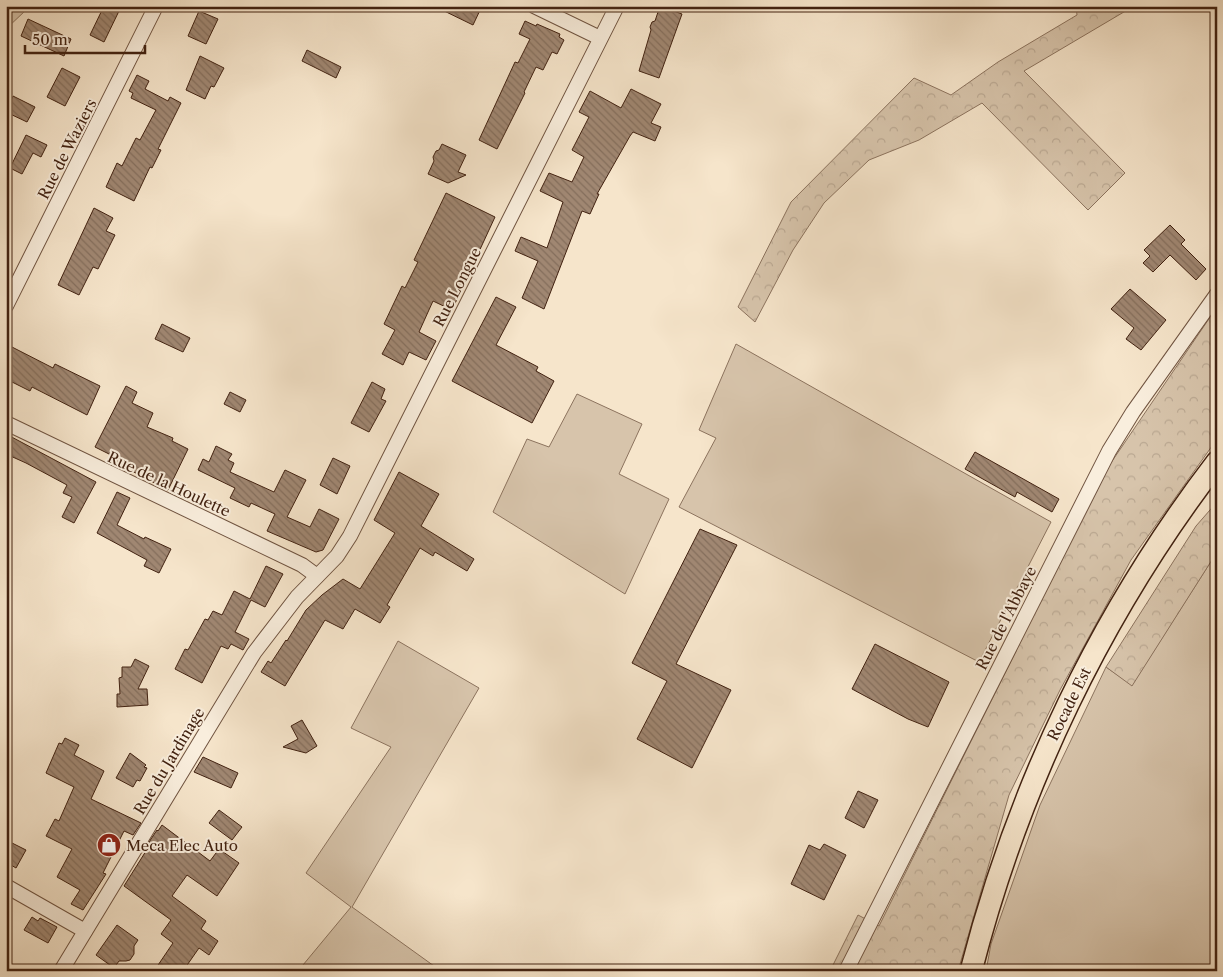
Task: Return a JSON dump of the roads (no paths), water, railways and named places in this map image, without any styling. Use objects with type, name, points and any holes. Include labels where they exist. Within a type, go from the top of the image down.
[{"type":"main road","name":"Rocade Est","points":[[971,971],[997,881],[1021,814],[1043,758],[1079,681],[1111,621],[1141,571],[1217,462]]},
{"type":"street","name":"Rue de Waziers","points":[[6,306],[156,6]]},
{"type":"street","points":[[534,6],[600,38]]},
{"type":"street","name":"Rue Longue","points":[[317,576],[337,556],[350,536],[616,6]]},
{"type":"street","name":"Rue de l'Abbaye","points":[[846,971],[1109,451],[1134,412],[1217,294]]},
{"type":"street","name":"Rue de la Houlette","points":[[6,423],[302,565],[317,576]]},
{"type":"street","name":"Rue du Jardinage","points":[[61,971],[254,653],[279,619],[317,576]]},
{"type":"street","points":[[6,886],[85,931]]},
{"type":"place","name":"Meca Elec Auto","points":[[109,845]]}]
